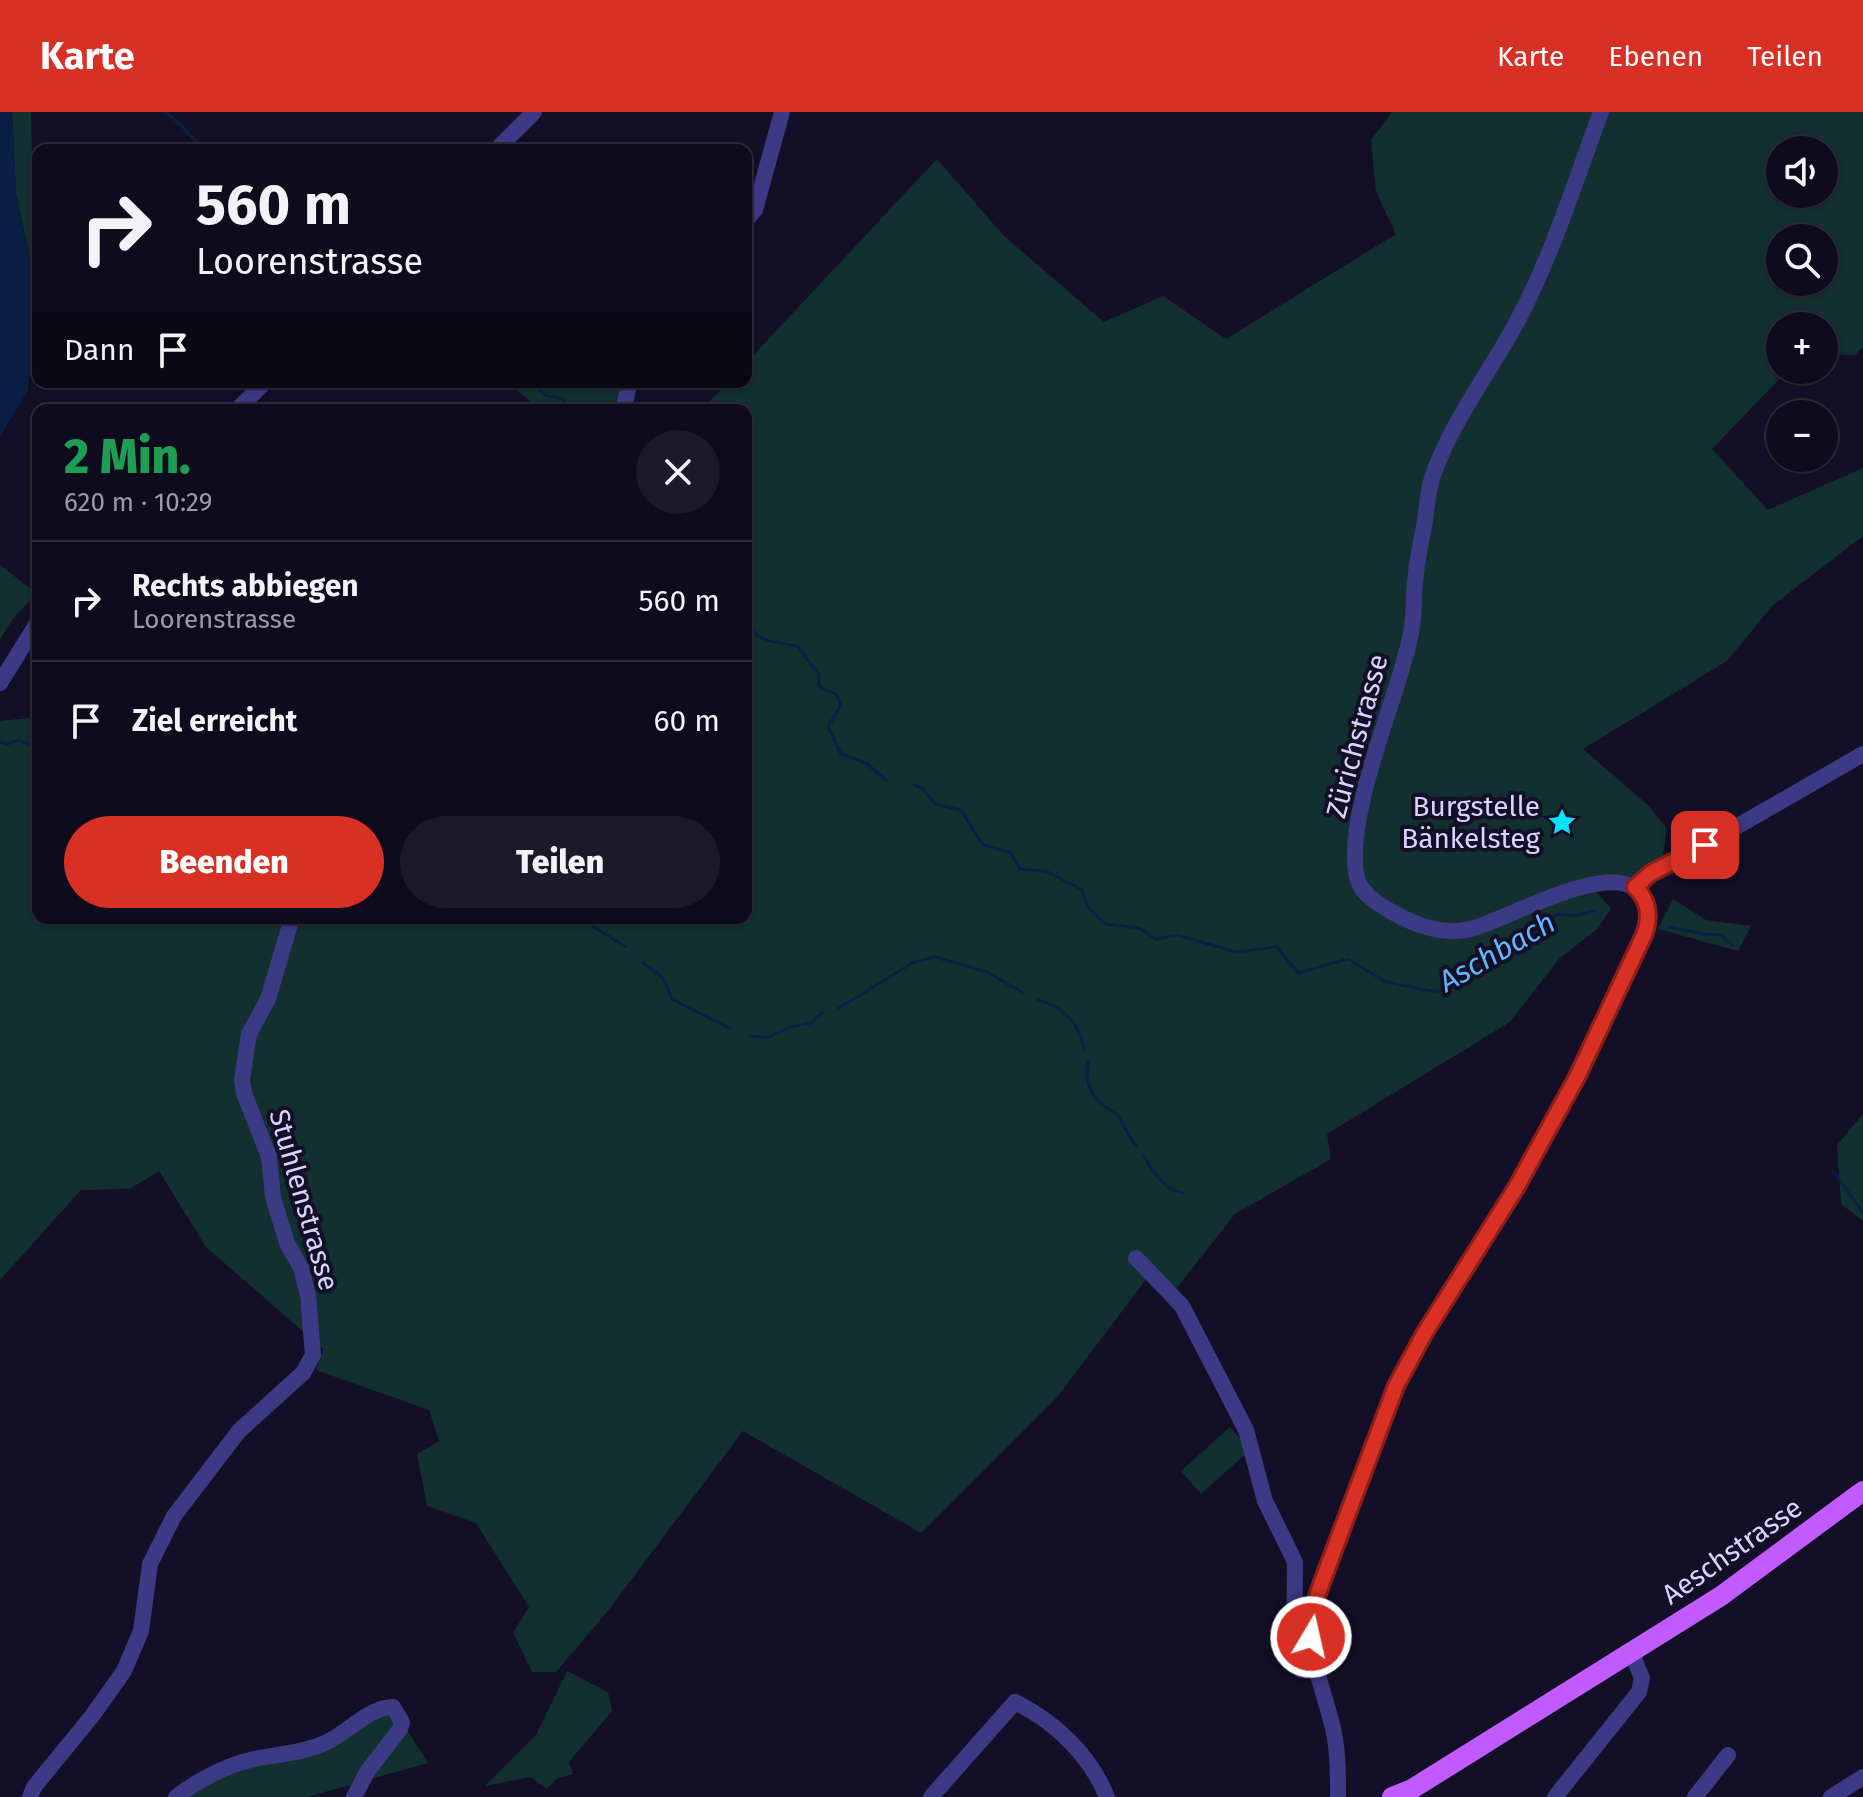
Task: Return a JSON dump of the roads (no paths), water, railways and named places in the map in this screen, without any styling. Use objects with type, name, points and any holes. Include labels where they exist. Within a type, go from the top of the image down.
[{"type":"main road","name":"Aeschstrasse","points":[[1392,1797],[1412,1789],[1632,1654],[1764,1566],[1863,1491]]},
{"type":"street","points":[[502,144],[534,112]]},
{"type":"street","points":[[752,213],[782,112]]},
{"type":"street","name":"Zürichstrasse","points":[[1601,112],[1535,286],[1499,357],[1448,437],[1431,481],[1415,574],[1411,634],[1369,773],[1358,832],[1356,876],[1366,895],[1377,904],[1416,924],[1441,931],[1469,930],[1554,895],[1613,881],[1626,882],[1635,887]]},
{"type":"street","points":[[243,404],[259,388]]},
{"type":"street","points":[[0,683],[32,632]]},
{"type":"street","points":[[1338,1797],[1334,1731],[1315,1671],[1311,1637],[1313,1608],[1385,1412],[1424,1334],[1516,1188],[1584,1063],[1648,922],[1644,897],[1635,887],[1651,873],[1863,754]]},
{"type":"street","name":"Stuhlenstrasse","points":[[30,1797],[34,1787],[117,1683],[130,1659],[141,1631],[150,1564],[174,1516],[239,1431],[303,1373],[313,1355],[308,1295],[301,1268],[287,1243],[273,1197],[269,1157],[244,1093],[242,1080],[249,1034],[268,999],[290,924]]},
{"type":"street","points":[[1136,1258],[1182,1306],[1246,1430],[1265,1501],[1295,1562],[1294,1659],[1301,1670],[1315,1671]]},
{"type":"street","points":[[1555,1797],[1639,1692],[1642,1678],[1632,1654]]},
{"type":"street","points":[[931,1797],[1015,1702],[1053,1727],[1082,1754],[1107,1797]]},
{"type":"street","points":[[176,1797],[212,1773],[244,1762],[305,1751],[342,1734],[379,1709],[393,1707],[402,1722],[400,1729],[367,1772],[354,1797]]},
{"type":"street","points":[[1695,1797],[1728,1755]]},
{"type":"street","points":[[1831,1797],[1863,1777]]},
{"type":"water","points":[[0,112],[12,112],[16,194],[32,270],[32,353],[28,390],[0,437]]},
{"type":"waterway","name":"Aschbach","points":[[165,112],[199,144]]},
{"type":"waterway","name":"Aschbach","points":[[538,388],[546,396],[560,398],[568,404]]},
{"type":"waterway","name":"Aschbach","points":[[752,628],[767,640],[797,646],[818,673],[819,686],[837,695],[841,705],[828,727],[841,754],[866,763],[886,780]]},
{"type":"waterway","points":[[0,742],[7,744],[19,740],[32,745]]},
{"type":"waterway","name":"Aschbach","points":[[914,785],[922,788],[935,804],[961,810],[983,845],[1010,852],[1020,869],[1046,871],[1081,889],[1088,907],[1105,924],[1139,928],[1156,939],[1178,935],[1235,952],[1277,947],[1298,973],[1348,959],[1386,982],[1436,992],[1512,950],[1557,914],[1573,916],[1594,911]]},
{"type":"waterway","points":[[592,924],[626,947]]},
{"type":"waterway","name":"Aschbach","points":[[1669,927],[1721,935],[1732,945]]},
{"type":"waterway","points":[[839,1008],[914,962],[935,957],[987,972],[1022,992]]},
{"type":"waterway","points":[[642,962],[663,978],[672,999],[731,1029]]},
{"type":"waterway","points":[[1038,1000],[1054,1006],[1068,1017],[1078,1031],[1084,1048]]},
{"type":"waterway","points":[[749,1036],[769,1037],[790,1027],[811,1023],[822,1013]]},
{"type":"waterway","points":[[1088,1062],[1087,1075],[1092,1092],[1119,1117],[1137,1146]]},
{"type":"waterway","points":[[1144,1156],[1165,1184],[1183,1193]]},
{"type":"waterway","name":"Aschbach","points":[[1834,1172],[1863,1213]]},
{"type":"place","name":"Burgstelle Bänkelsteg","points":[[1562,822]]}]
